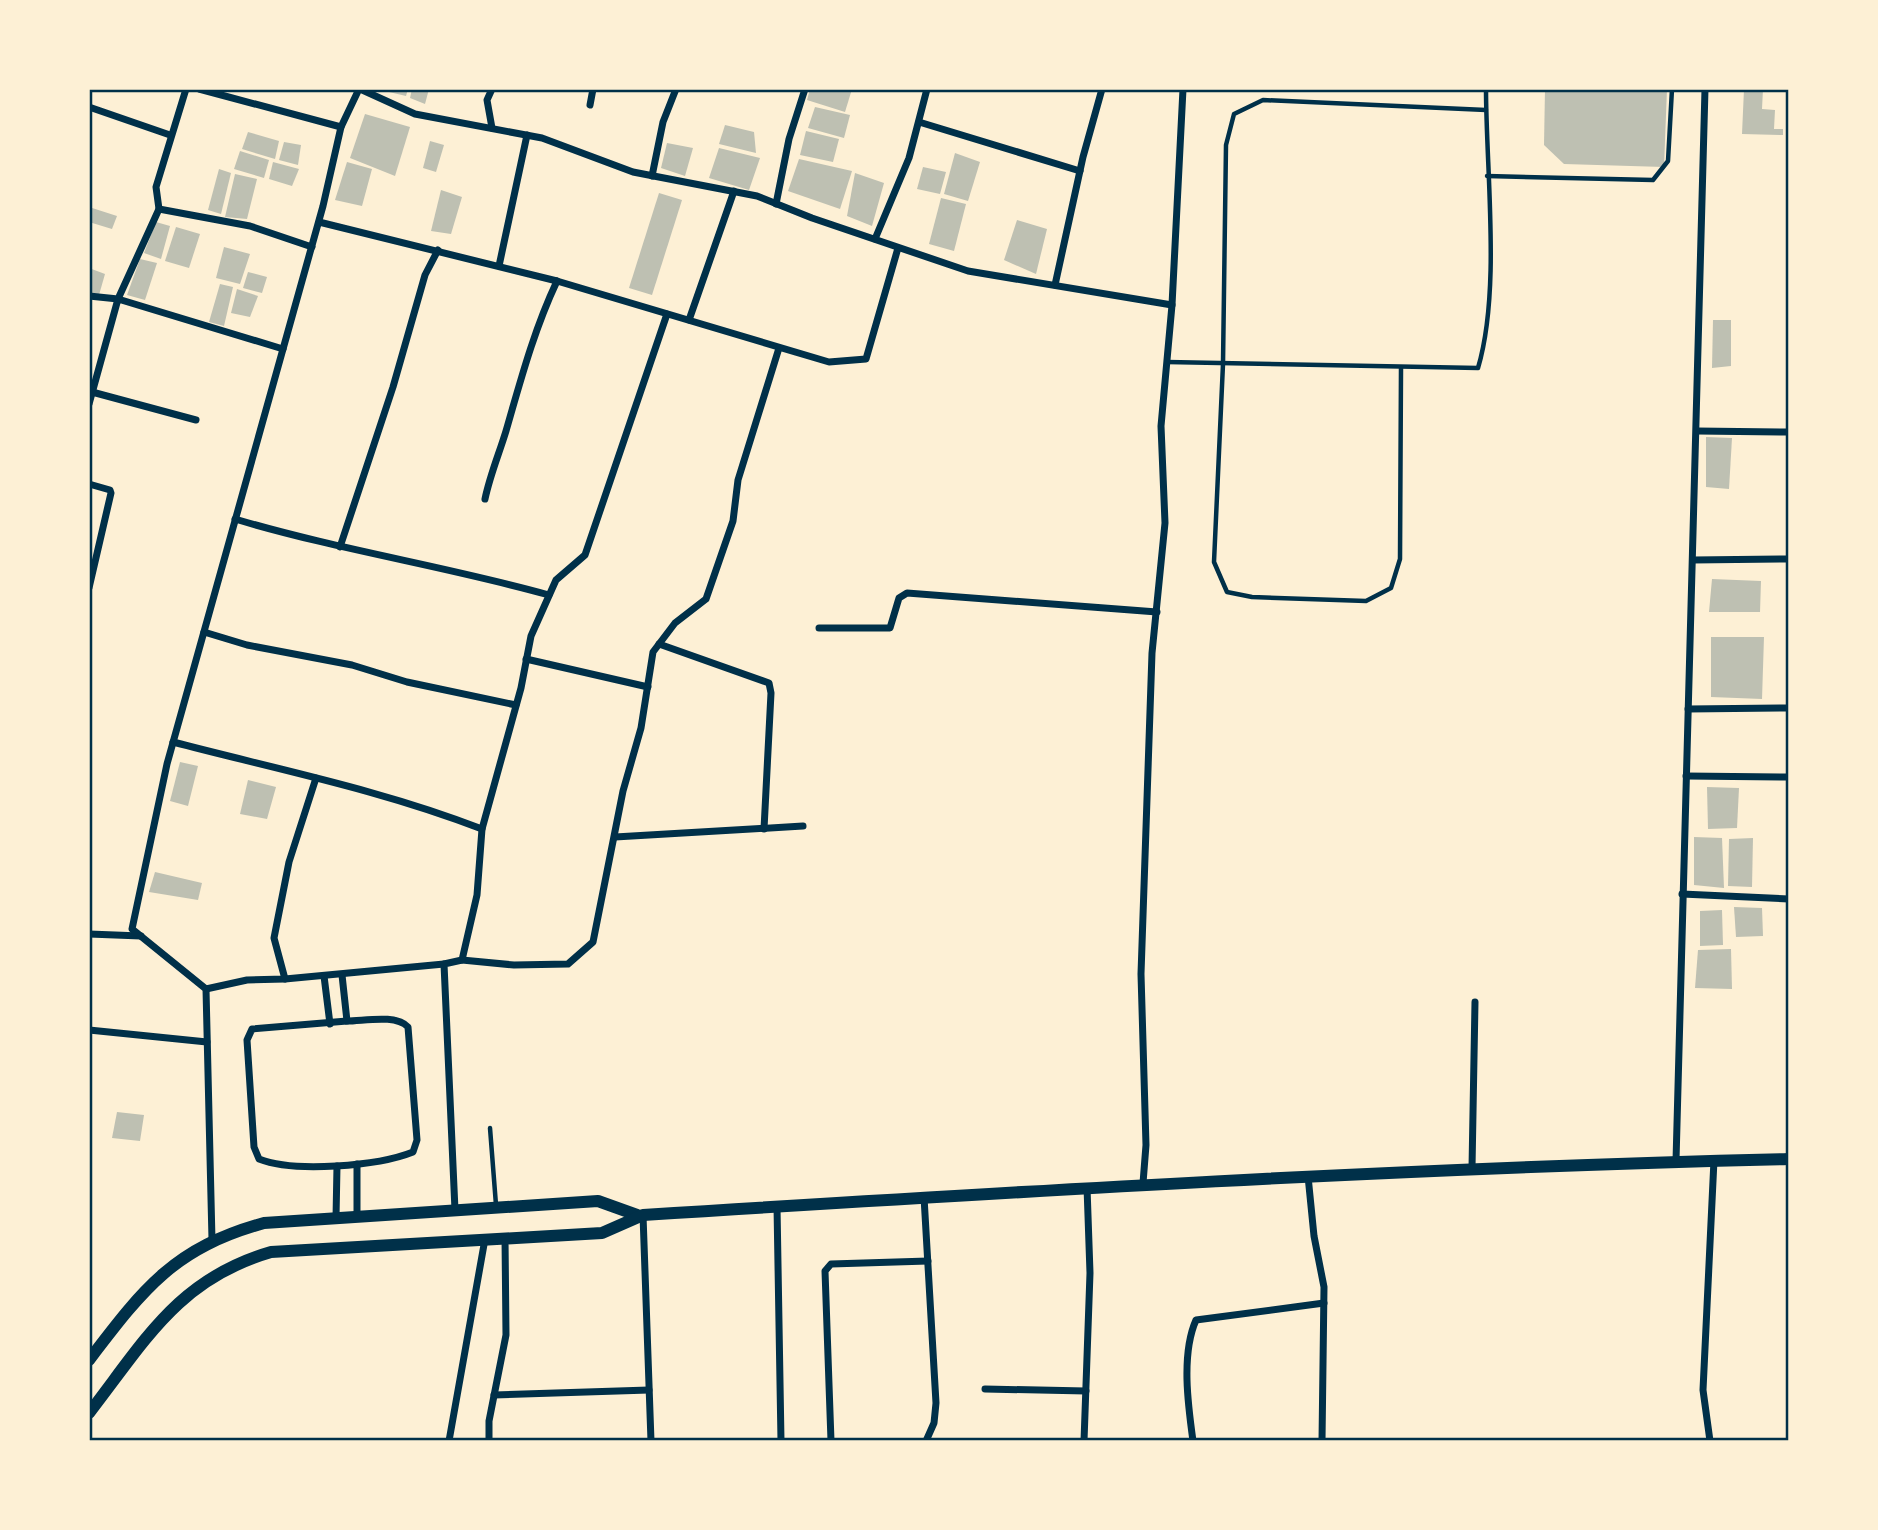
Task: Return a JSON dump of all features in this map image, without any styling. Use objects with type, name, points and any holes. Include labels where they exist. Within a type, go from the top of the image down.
[{"type":"street","points":[[89,404],[118,299],[159,209],[156,187],[186,89]]},
{"type":"street","points":[[199,89],[341,127]]},
{"type":"street","points":[[212,1240],[206,989],[132,929],[173,742],[312,247],[341,127],[360,89],[415,114],[527,135],[652,176],[734,191],[968,271],[1172,305]]},
{"type":"street","points":[[492,89],[487,100],[492,128]]},
{"type":"street","points":[[590,105],[593,89]]},
{"type":"street","points":[[652,176],[663,122],[676,89]]},
{"type":"street","points":[[776,204],[789,139],[804,89]]},
{"type":"street","points":[[875,239],[909,158],[927,89]]},
{"type":"street","points":[[1055,285],[1080,171],[1102,89]]},
{"type":"street","points":[[1143,1183],[1146,1145],[1141,974],[1152,653],[1165,523],[1161,426],[1172,305],[1184,89]]},
{"type":"street","points":[[1676,1161],[1705,89]]},
{"type":"street","points":[[89,107],[170,135]]},
{"type":"street","points":[[919,122],[1080,171]]},
{"type":"street","points":[[499,266],[527,135]]},
{"type":"street","points":[[689,320],[734,191]]},
{"type":"street","points":[[159,209],[250,226],[312,247]]},
{"type":"street","points":[[318,222],[557,281],[828,362],[866,359],[898,248]]},
{"type":"street","points":[[340,547],[393,387],[425,275],[438,250]]},
{"type":"street","points":[[485,499],[491,471],[505,433],[535,329],[557,281]]},
{"type":"street","points":[[89,296],[118,299],[283,349]]},
{"type":"street","points":[[463,960],[477,895],[482,829],[516,705],[531,636],[556,580],[585,555],[667,314]]},
{"type":"street","points":[[206,989],[247,980],[342,975],[463,960],[514,965],[568,964],[593,942],[623,791],[641,728],[653,652],[675,623],[706,599],[733,521],[737,480],[779,348]]},
{"type":"street","points":[[92,392],[196,420]]},
{"type":"street","points":[[1697,431],[1789,432]]},
{"type":"street","points":[[89,484],[110,490],[111,493],[89,588]]},
{"type":"street","points":[[235,519],[340,547],[498,580],[549,595]]},
{"type":"street","points":[[1693,560],[1789,559]]},
{"type":"street","points":[[819,628],[890,628],[899,598],[907,593],[1157,612]]},
{"type":"street","points":[[204,632],[516,705]]},
{"type":"street","points":[[659,644],[769,683],[764,829]]},
{"type":"street","points":[[526,659],[648,687]]},
{"type":"street","points":[[1688,709],[1789,708]]},
{"type":"street","points":[[173,742],[434,810],[482,829]]},
{"type":"street","points":[[1686,776],[1789,777]]},
{"type":"street","points":[[285,979],[274,938],[289,862],[316,778]]},
{"type":"street","points":[[615,837],[803,827]]},
{"type":"street","points":[[1682,894],[1789,899]]},
{"type":"street","points":[[89,934],[141,936]]},
{"type":"street","points":[[444,964],[454,1210]]},
{"type":"street","points":[[342,975],[347,1021]]},
{"type":"street","points":[[324,976],[330,1024]]},
{"type":"street","points":[[1472,1168],[1475,1002]]},
{"type":"street","points":[[347,1021],[394,1021],[404,1023],[408,1027],[417,1140],[413,1152],[337,1166],[271,1164],[259,1159],[254,1147],[247,1040],[252,1029],[330,1024],[347,1021]]},
{"type":"street","points":[[89,1030],[207,1042]]},
{"type":"street","points":[[89,1413],[162,1320],[200,1283],[228,1267],[271,1252],[602,1233],[640,1215],[1087,1186],[1472,1168],[1789,1159]]},
{"type":"street","points":[[1710,1441],[1703,1390],[1714,1160]]},
{"type":"street","points":[[357,1164],[357,1216]]},
{"type":"street","points":[[336,1217],[337,1166]]},
{"type":"street","points":[[1307,1176],[1324,1303],[1322,1441]]},
{"type":"street","points":[[1084,1441],[1090,1273],[1087,1186]]},
{"type":"street","points":[[924,1197],[936,1404],[934,1423],[926,1441]]},
{"type":"street","points":[[89,1360],[154,1282],[178,1260],[212,1240],[264,1223],[597,1201],[640,1215]]},
{"type":"street","points":[[777,1206],[781,1441]]},
{"type":"street","points":[[640,1215],[651,1441]]},
{"type":"street","points":[[489,1441],[494,1395],[506,1335],[506,1237]]},
{"type":"street","points":[[449,1441],[485,1239]]},
{"type":"street","points":[[831,1441],[825,1272],[831,1265],[928,1261]]},
{"type":"street","points":[[1193,1441],[1189,1334],[1196,1320],[1324,1303]]},
{"type":"street","points":[[985,1389],[1086,1391]]},
{"type":"street","points":[[494,1395],[649,1390]]},
{"type":"lane","points":[[1167,362],[1478,368],[1484,346],[1489,270],[1486,89]]},
{"type":"lane","points":[[1487,176],[1654,180],[1668,161],[1672,89]]},
{"type":"lane","points":[[1401,368],[1400,559],[1391,588],[1366,601],[1252,597],[1227,592],[1214,562],[1223,364],[1226,145],[1234,114],[1263,100],[1486,110]]},
{"type":"lane","points":[[490,1128],[496,1206]]},
{"type":"building","points":[[390,89],[408,89],[406,96],[389,92]]},
{"type":"building","points":[[412,89],[429,89],[425,104],[410,98]]},
{"type":"building","points":[[810,89],[852,89],[845,112],[807,100]]},
{"type":"building","points":[[1545,89],[1667,89],[1664,167],[1564,164],[1544,145]]},
{"type":"building","points":[[1744,89],[1763,89],[1762,109],[1775,110],[1774,129],[1783,129],[1783,135],[1742,134]]},
{"type":"building","points":[[815,107],[850,115],[844,138],[808,128]]},
{"type":"building","points":[[365,114],[410,127],[395,176],[350,158]]},
{"type":"building","points":[[725,125],[754,132],[756,153],[719,144]]},
{"type":"building","points":[[806,131],[839,139],[833,162],[800,155]]},
{"type":"building","points":[[248,132],[279,141],[275,159],[242,149]]},
{"type":"building","points":[[430,141],[444,145],[436,172],[423,168]]},
{"type":"building","points":[[284,142],[301,145],[298,165],[279,160]]},
{"type":"building","points":[[667,143],[693,148],[685,176],[661,168]]},
{"type":"building","points":[[719,148],[760,158],[749,190],[709,178]]},
{"type":"building","points":[[240,151],[269,160],[264,178],[234,169]]},
{"type":"building","points":[[955,153],[980,162],[968,201],[944,194]]},
{"type":"building","points":[[799,159],[852,171],[840,209],[788,191]]},
{"type":"building","points":[[273,162],[299,169],[292,186],[269,179]]},
{"type":"building","points":[[347,162],[372,169],[362,206],[335,200]]},
{"type":"building","points":[[923,167],[946,172],[940,194],[917,189]]},
{"type":"building","points":[[219,169],[231,173],[221,214],[208,210]]},
{"type":"building","points":[[855,173],[884,183],[872,226],[847,216]]},
{"type":"building","points":[[235,174],[257,179],[247,219],[225,217]]},
{"type":"building","points":[[441,190],[462,197],[451,234],[431,231]]},
{"type":"building","points":[[659,193],[682,200],[652,295],[629,288]]},
{"type":"building","points":[[941,198],[966,204],[954,251],[929,244]]},
{"type":"building","points":[[89,207],[117,216],[112,229],[89,222]]},
{"type":"building","points":[[1017,220],[1047,229],[1036,274],[1004,260]]},
{"type":"building","points":[[156,222],[170,226],[161,259],[144,253]]},
{"type":"building","points":[[176,227],[200,234],[189,268],[165,261]]},
{"type":"building","points":[[224,247],[250,254],[240,284],[216,278]]},
{"type":"building","points":[[140,259],[157,263],[145,300],[127,295]]},
{"type":"building","points":[[89,268],[105,274],[99,295],[89,292]]},
{"type":"building","points":[[248,272],[267,277],[262,293],[243,288]]},
{"type":"building","points":[[220,284],[233,287],[224,326],[209,322]]},
{"type":"building","points":[[237,289],[258,296],[250,317],[231,313]]},
{"type":"building","points":[[1713,320],[1731,320],[1731,366],[1712,368]]},
{"type":"building","points":[[1706,437],[1732,438],[1729,489],[1706,487]]},
{"type":"building","points":[[1712,579],[1761,581],[1760,612],[1709,612]]},
{"type":"building","points":[[1711,637],[1764,637],[1762,699],[1711,697]]},
{"type":"building","points":[[180,762],[198,766],[188,806],[170,801]]},
{"type":"building","points":[[248,780],[276,787],[267,819],[240,814]]},
{"type":"building","points":[[1707,787],[1739,788],[1737,828],[1708,829]]},
{"type":"building","points":[[1694,837],[1722,838],[1724,888],[1694,885]]},
{"type":"building","points":[[1753,838],[1752,887],[1728,886],[1729,839]]},
{"type":"building","points":[[155,872],[202,883],[198,900],[149,892]]},
{"type":"building","points":[[1734,907],[1762,908],[1763,936],[1736,937]]},
{"type":"building","points":[[1722,910],[1723,945],[1700,946],[1700,911]]},
{"type":"building","points":[[1731,949],[1732,989],[1695,988],[1698,950]]},
{"type":"building","points":[[117,1112],[144,1115],[140,1141],[112,1138]]}]
